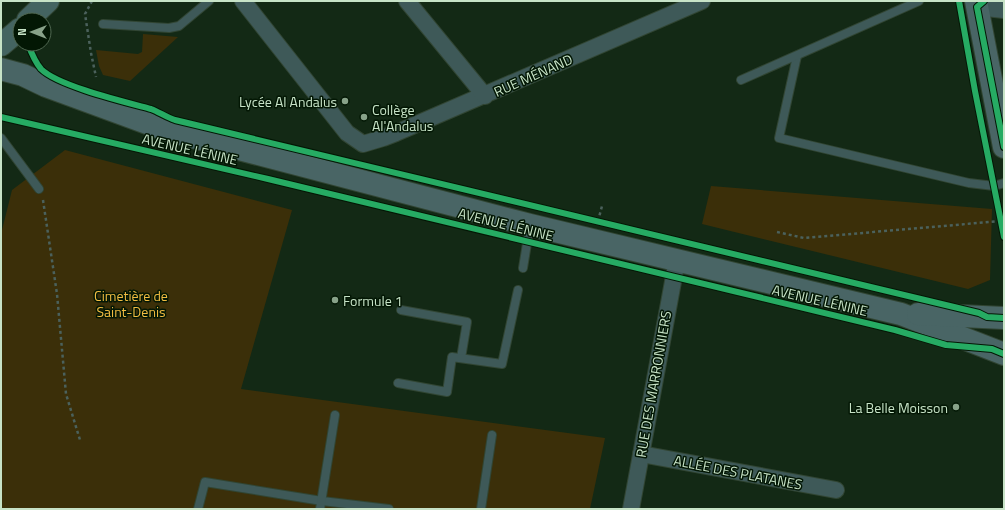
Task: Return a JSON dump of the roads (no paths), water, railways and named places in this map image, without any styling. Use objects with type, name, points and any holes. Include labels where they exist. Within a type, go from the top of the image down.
[{"type":"main road","points":[[36,12],[48,1]]},
{"type":"main road","points":[[976,4],[1004,147]]},
{"type":"main road","points":[[1,46],[12,36]]},
{"type":"main road","name":"AVENUE LÉNINE","points":[[1,69],[23,75],[46,86],[166,130],[530,225],[901,314],[1004,354]]},
{"type":"main road","name":"AVENUE LÉNINE","points":[[901,314],[1004,318]]},
{"type":"street","name":"RUE MÉNAND","points":[[243,1],[346,133],[363,144],[383,138],[485,96],[702,1]]},
{"type":"street","points":[[407,1],[485,96]]},
{"type":"street","points":[[976,4],[1004,10]]},
{"type":"street","name":"RUE DES MARRONNIERS","points":[[631,509],[677,260]]},
{"type":"street","name":"ALLÉE DES PLATANES","points":[[641,454],[836,490]]},
{"type":"lane","points":[[103,24],[168,28],[179,26],[209,1]]},
{"type":"lane","points":[[741,80],[919,1]]},
{"type":"lane","points":[[796,56],[779,138],[969,183],[994,186],[1004,183]]},
{"type":"lane","points":[[1,138],[39,190]]},
{"type":"lane","points":[[523,268],[530,225]]},
{"type":"lane","points":[[398,383],[446,392],[452,357],[502,364],[518,290]]},
{"type":"lane","points":[[402,310],[467,322],[461,358]]},
{"type":"lane","points":[[321,505],[335,414]]},
{"type":"lane","points":[[481,509],[492,435]]},
{"type":"lane","points":[[198,509],[205,482],[321,505],[389,509]]},
{"type":"place","name":"Lycée Al Andalus","points":[[345,101]]},
{"type":"place","name":"Collège Al'Andalus","points":[[364,117]]},
{"type":"place","name":"Formule 1","points":[[335,300]]},
{"type":"place","name":"La Belle Moisson","points":[[956,407]]},
{"type":"park label","name":"Cimetière de Saint-Denis","points":[[131,304]]}]
